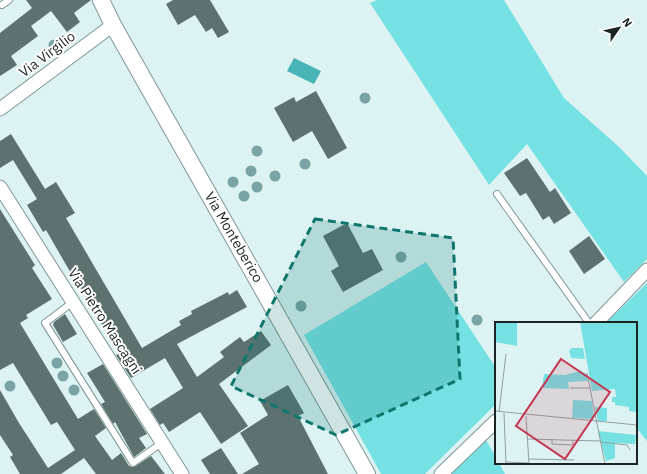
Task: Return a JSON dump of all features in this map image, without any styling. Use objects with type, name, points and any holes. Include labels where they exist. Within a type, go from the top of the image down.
[{"type":"street","name":"Via Monteberico","points":[[101,0],[113,25],[367,474]]},
{"type":"street","name":"Via Virgilio","points":[[0,109],[113,25]]},
{"type":"street","name":"Via Pietro Mascagni","points":[[0,187],[182,474]]},
{"type":"street","points":[[597,322],[647,270]]},
{"type":"street","points":[[441,474],[495,423]]},
{"type":"lane","points":[[2,5],[9,0]]},
{"type":"lane","points":[[497,194],[588,322]]},
{"type":"lane","points":[[74,302],[44,323],[132,463],[163,442]]},
{"type":"highlighted area","points":[[315,219],[453,238],[460,379],[336,435],[231,386]]},
{"type":"shaded area","points":[[377,0],[504,0],[564,98],[618,146],[647,176],[647,259],[624,282],[527,144],[489,185],[370,3]]},
{"type":"shaded area","points":[[294,58],[321,71],[314,84],[287,71]]},
{"type":"shaded area","points":[[426,262],[495,366],[495,405],[425,474],[381,474],[304,335]]},
{"type":"shaded area","points":[[647,283],[647,441],[637,428],[637,322],[607,322]]},
{"type":"shaded area","points":[[486,440],[495,455],[495,464],[500,464],[505,474],[450,474]]},
{"type":"building","points":[[26,0],[91,0],[74,13],[80,22],[67,32],[51,11],[31,26],[38,36],[11,56],[17,65],[0,76],[0,33],[32,8]]},
{"type":"building","points":[[173,0],[210,0],[229,32],[218,38],[212,28],[206,32],[195,15],[178,25],[166,4]]},
{"type":"building","points":[[316,91],[347,148],[328,159],[312,131],[293,142],[274,108],[294,97],[296,102]]},
{"type":"building","points":[[11,134],[45,189],[56,182],[75,213],[66,218],[142,348],[181,325],[179,321],[192,314],[191,311],[228,292],[229,295],[237,290],[247,307],[177,344],[197,377],[224,357],[220,352],[240,337],[244,342],[261,331],[271,345],[219,384],[248,426],[221,444],[200,412],[169,432],[163,423],[160,425],[150,409],[183,388],[165,358],[131,378],[116,355],[119,354],[81,288],[80,289],[46,230],[43,232],[27,205],[37,199],[13,160],[0,168],[0,141]]},
{"type":"building","points":[[527,158],[550,192],[555,188],[571,213],[554,224],[549,216],[543,220],[526,193],[520,196],[504,173]]},
{"type":"building","points":[[0,209],[35,265],[32,268],[52,299],[26,315],[28,318],[20,323],[78,419],[94,409],[106,428],[95,436],[112,460],[121,453],[129,466],[134,467],[151,456],[165,474],[96,474],[84,458],[61,474],[20,474],[10,457],[13,455],[0,435],[0,390],[48,468],[75,450],[57,422],[51,425],[13,363],[0,370]]},
{"type":"building","points":[[347,223],[363,253],[372,249],[383,270],[343,292],[331,271],[339,266],[323,236]]},
{"type":"building","points":[[589,236],[605,259],[584,274],[569,251]]},
{"type":"building","points":[[65,314],[77,334],[63,342],[53,325],[54,322]]},
{"type":"building","points":[[103,364],[147,434],[139,438],[146,448],[134,457],[115,422],[113,424],[101,404],[105,402],[87,373]]},
{"type":"building","points":[[288,385],[304,413],[298,416],[328,474],[242,474],[259,464],[240,433],[268,415],[260,401]]},
{"type":"building","points":[[221,448],[238,474],[210,474],[201,460]]}]
